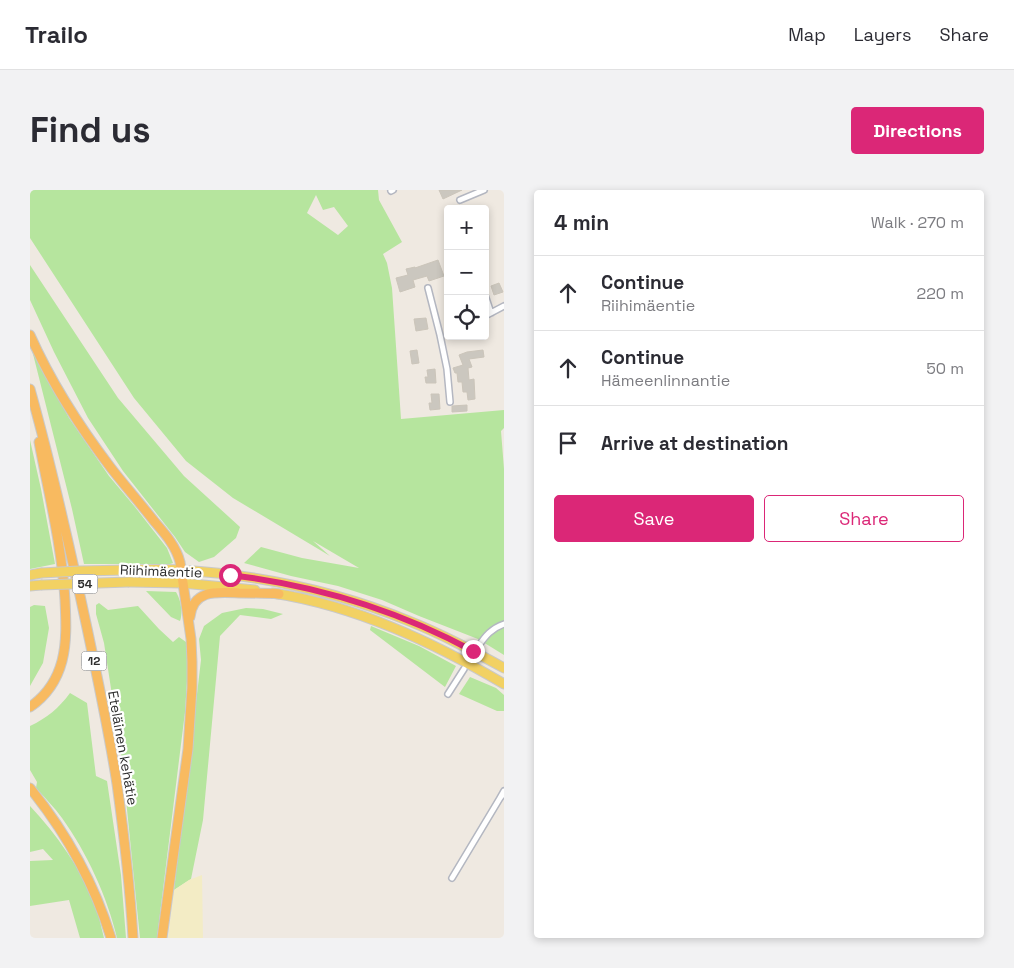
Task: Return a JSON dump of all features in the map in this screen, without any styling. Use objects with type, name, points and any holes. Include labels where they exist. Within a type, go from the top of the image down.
[{"type":"highway","points":[[30,335],[51,378],[84,431],[178,554],[189,630],[192,687],[189,732],[162,938]]},
{"type":"highway","name":"Eteläinen kehätie","points":[[30,389],[70,549],[108,731],[126,854],[133,938]]},
{"type":"highway","points":[[30,395],[62,558],[66,626],[62,662],[56,677],[46,693],[30,707]]},
{"type":"highway","points":[[189,630],[190,610],[193,604],[197,599],[208,593],[278,594]]},
{"type":"highway","points":[[30,788],[52,816],[87,875],[98,897],[111,938]]},
{"type":"main road","name":"Riihimäentie","points":[[30,575],[79,571],[181,570],[256,578],[312,589],[383,610],[433,631],[504,668]]},
{"type":"main road","name":"Riihimäentie","points":[[30,586],[129,582],[182,583],[227,586],[278,594],[344,610],[378,621],[424,641],[504,684]]},
{"type":"street","points":[[460,200],[484,190]]},
{"type":"street","points":[[428,288],[448,369],[450,402]]},
{"type":"street","points":[[489,314],[504,306]]},
{"type":"street","points":[[440,335],[444,334]]},
{"type":"street","points":[[478,647],[489,632],[497,626],[504,624]]},
{"type":"street","points":[[448,694],[464,669]]},
{"type":"street","points":[[452,878],[503,794]]},
{"type":"green space","points":[[30,190],[378,190],[379,200],[402,242],[383,254],[387,263],[392,288],[401,419],[504,410],[504,428],[501,431],[504,469],[504,655],[478,639],[382,600],[338,586],[244,563],[261,547],[302,558],[359,568],[313,541],[330,556],[233,498],[186,461],[134,398],[30,238]],"holes":[[[316,195],[323,210],[334,207],[348,226],[338,235],[307,213]]]},
{"type":"green space","points":[[30,265],[118,398],[184,476],[240,527],[236,538],[214,557],[199,562],[185,552],[123,471],[88,418],[30,300]]},
{"type":"green space","points":[[32,350],[69,418],[109,476],[167,548],[173,563],[84,564]]},
{"type":"green space","points":[[30,440],[55,564],[30,569]]},
{"type":"green space","points":[[146,591],[176,592],[181,606],[180,621],[171,617]]},
{"type":"green space","points":[[99,603],[108,610],[138,606],[173,642],[179,637],[186,642],[188,666],[185,712],[157,938],[140,938],[122,760],[104,643],[96,614],[96,605]]},
{"type":"green space","points":[[34,605],[45,606],[49,628],[43,663],[30,686],[30,607]]},
{"type":"green space","points":[[246,608],[263,609],[283,614],[271,619],[240,615],[220,636],[203,820],[191,879],[174,890],[201,660],[199,639],[204,626],[222,613]]},
{"type":"green space","points":[[371,626],[419,646],[456,666],[445,687],[370,630]]},
{"type":"green space","points":[[470,677],[496,688],[504,695],[504,711],[497,711],[459,694]]},
{"type":"green space","points":[[70,693],[87,703],[96,776],[107,781],[121,875],[126,938],[117,938],[108,906],[88,860],[62,818],[36,788],[37,782],[30,770],[30,726],[52,712]]},
{"type":"green space","points":[[30,806],[49,828],[75,865],[89,891],[104,938],[80,938],[69,900],[30,906],[30,861],[53,860],[43,849],[30,852]]},
{"type":"sand","points":[[202,875],[203,938],[168,938],[174,890],[189,880]]},
{"type":"building","points":[[439,190],[462,190],[443,199]]},
{"type":"building","points":[[438,260],[444,276],[429,281],[427,276],[413,280],[415,287],[400,292],[396,278],[408,275],[406,269]]},
{"type":"building","points":[[499,283],[503,292],[494,295],[491,286]]},
{"type":"building","points":[[426,318],[428,329],[416,331],[414,319]]},
{"type":"building","points":[[417,350],[419,363],[412,364],[410,351]]},
{"type":"building","points":[[483,350],[484,357],[469,359],[472,367],[468,368],[469,380],[474,379],[475,399],[468,400],[467,392],[463,392],[462,382],[458,382],[457,373],[455,373],[453,368],[463,365],[459,355]]},
{"type":"building","points":[[435,369],[436,383],[426,383],[425,377],[428,377],[427,370]]},
{"type":"building","points":[[431,394],[439,394],[440,409],[430,410],[429,403],[432,403]]},
{"type":"building","points":[[467,405],[467,411],[452,412],[452,406]]},
{"type":"route","points":[[230,575],[285,583],[349,599],[409,620],[473,651]]}]
